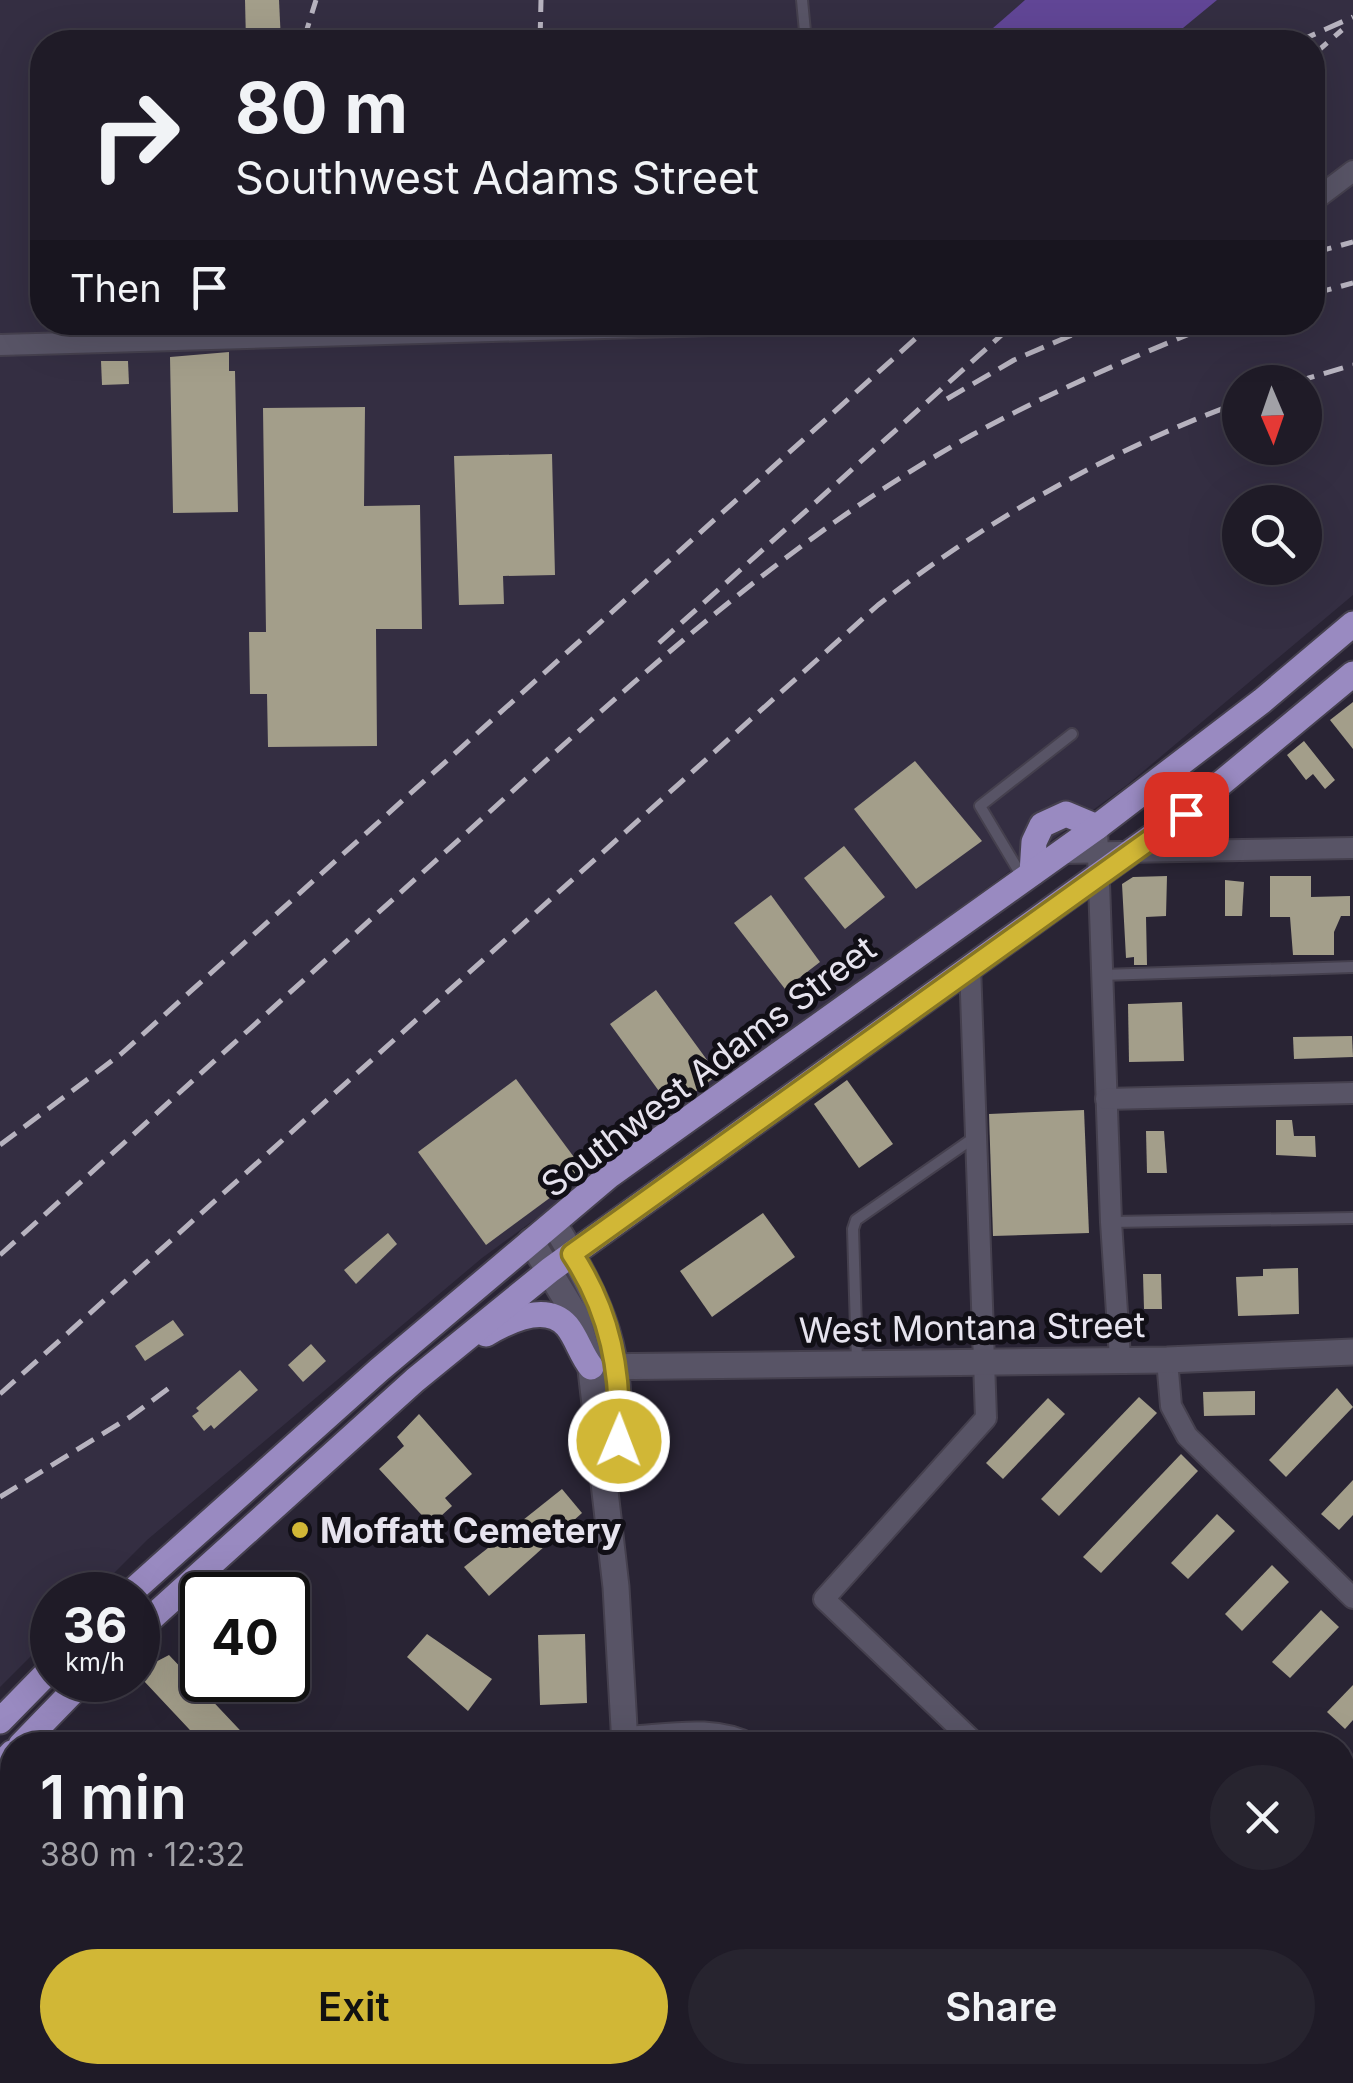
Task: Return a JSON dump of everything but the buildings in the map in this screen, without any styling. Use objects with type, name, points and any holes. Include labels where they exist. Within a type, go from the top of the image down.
[{"type":"main road","name":"Southwest Adams Street","points":[[154,1572],[379,1370],[610,1174],[1098,827],[1262,701],[1353,624]]},
{"type":"main road","name":"Southwest Adams Street","points":[[160,1610],[415,1380],[550,1270],[970,966],[1098,864],[1127,854],[1186,814],[1353,674]]},
{"type":"main road","points":[[1028,876],[1034,842],[1042,825],[1066,814],[1098,827]]},
{"type":"main road","points":[[415,1380],[492,1330],[536,1314],[566,1324],[592,1367]]},
{"type":"main road","points":[[0,1721],[30,1690]]},
{"type":"main road","points":[[34,1732],[63,1702]]},
{"type":"street","points":[[1325,192],[1353,172]]},
{"type":"street","points":[[0,345],[354,335]]},
{"type":"street","points":[[1186,814],[1186,841],[1198,852]]},
{"type":"street","points":[[1098,827],[1110,1222],[1120,1358]]},
{"type":"street","points":[[1127,854],[1353,848]]},
{"type":"street","points":[[1060,853],[1098,864]]},
{"type":"street","points":[[963,1732],[824,1598],[981,1429],[986,1418],[970,966]]},
{"type":"street","points":[[1106,1099],[1353,1093]]},
{"type":"street","points":[[554,1224],[600,1304],[619,1369],[616,1587]]},
{"type":"street","points":[[531,1242],[576,1316],[592,1367],[616,1587],[624,1732]]},
{"type":"street","name":"West Montana Street","points":[[592,1367],[1166,1360],[1353,1352]]},
{"type":"street","points":[[1166,1360],[1171,1406],[1187,1436],[1353,1598]]},
{"type":"lane","points":[[802,0],[805,30]]},
{"type":"lane","points":[[1028,876],[980,806],[1072,734]]},
{"type":"lane","points":[[1102,975],[1353,967]]},
{"type":"lane","points":[[857,1363],[853,1230],[856,1220],[976,1136]]},
{"type":"lane","points":[[1110,1222],[1353,1218]]},
{"type":"shaded area","points":[[0,0],[1353,0],[1353,595],[1127,785],[482,1258],[147,1540],[115,1572],[30,1572],[30,1657],[0,1687]]},
{"type":"shaded area","points":[[1025,0],[1217,0],[1181,30],[991,30]]},
{"type":"railway","points":[[307,30],[316,0]]},
{"type":"railway","points":[[540,30],[541,0]]},
{"type":"railway","points":[[1324,30],[1353,17]]},
{"type":"railway","points":[[1325,45],[1342,30]]},
{"type":"railway","points":[[1325,250],[1353,242]]},
{"type":"railway","points":[[1325,291],[1353,283]]},
{"type":"railway","points":[[0,1145],[121,1054],[920,335]]},
{"type":"railway","points":[[659,643],[1002,335]]},
{"type":"railway","points":[[947,399],[1014,360],[1072,335]]},
{"type":"railway","points":[[0,1255],[560,748],[758,580],[898,479],[972,435],[1094,375],[1188,335]]},
{"type":"railway","points":[[1322,374],[1353,365]]},
{"type":"railway","points":[[0,1394],[878,605],[962,544],[1051,490],[1143,442],[1222,409]]},
{"type":"railway","points":[[0,1497],[130,1417],[176,1383]]},
{"type":"place","name":"Moffatt Cemetery","points":[[300,1530]]},
{"type":"route","points":[[619,1441],[619,1369],[600,1304],[572,1254],[1186,814]]}]
